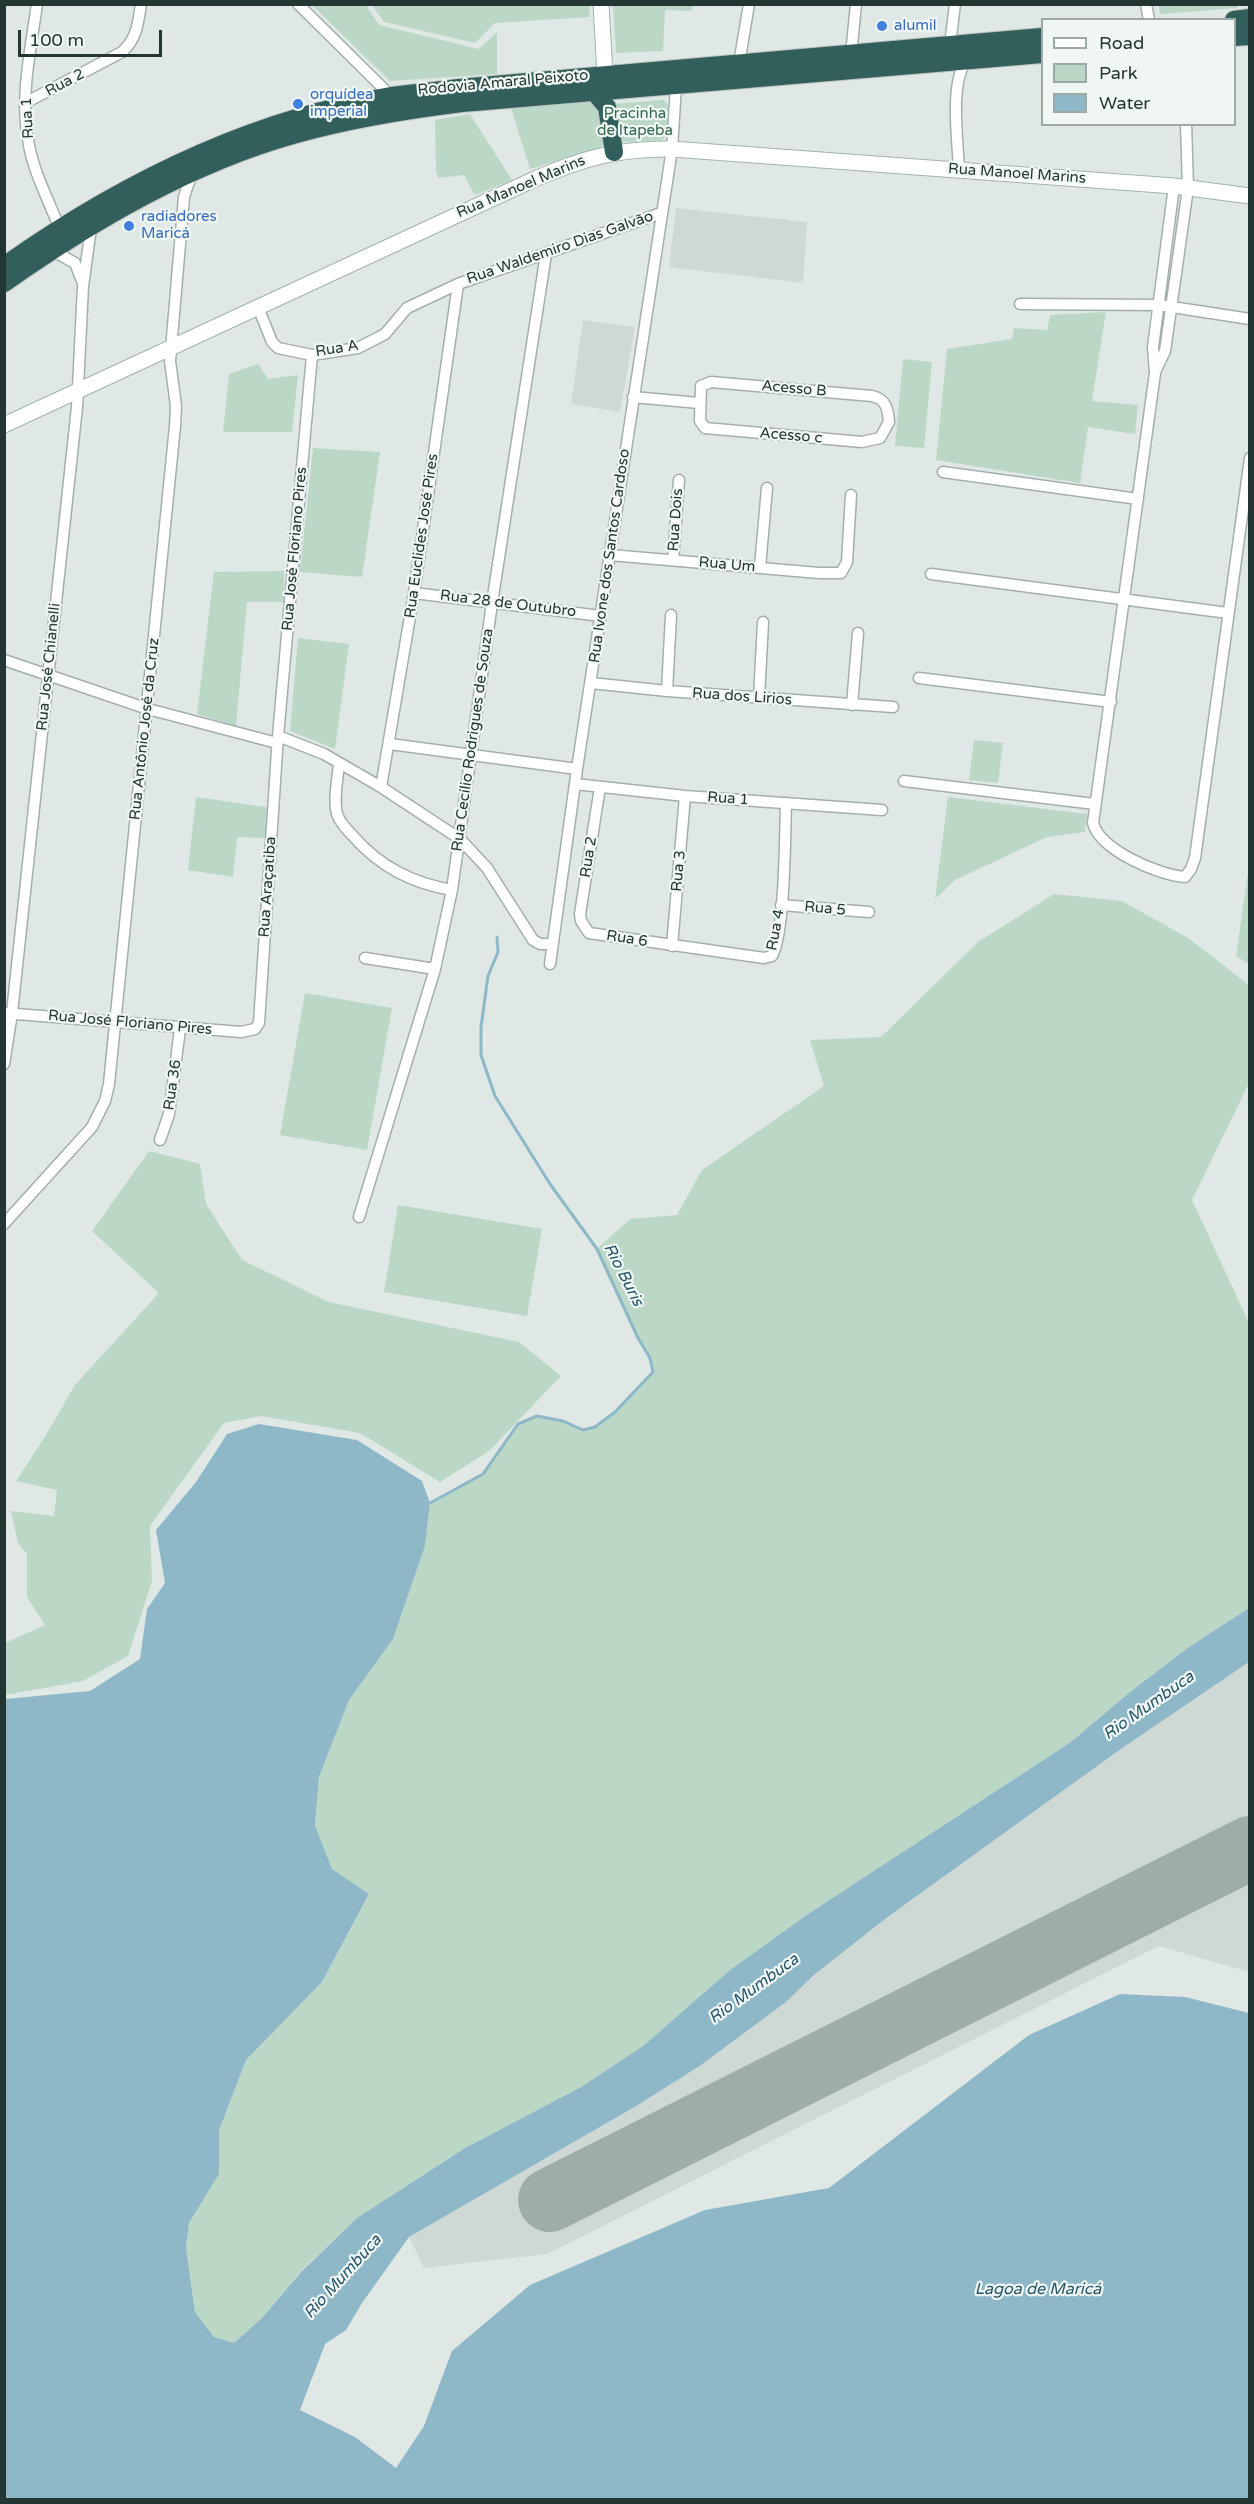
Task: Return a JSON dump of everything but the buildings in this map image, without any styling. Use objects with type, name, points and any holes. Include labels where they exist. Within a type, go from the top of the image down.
[{"type":"highway","points":[[1236,34],[1245,19]]},
{"type":"highway","name":"Rodovia Amaral Peixoto","points":[[6,280],[59,227],[155,173],[212,149],[293,120],[391,96],[1041,37]]},
{"type":"highway","name":"Rodovia Amaral Peixoto","points":[[6,280],[142,197],[192,173],[218,161],[293,135],[347,121],[399,111],[462,103],[1041,54]]},
{"type":"highway","points":[[595,93],[607,107],[614,152]]},
{"type":"main road","points":[[601,4],[605,75]]},
{"type":"main road","name":"Rua Manoel Marins","points":[[4,424],[575,161],[614,152],[672,149],[1181,187],[1250,196]]},
{"type":"street","name":"Rua 1","points":[[38,4],[25,104],[27,139],[32,159],[59,227]]},
{"type":"street","name":"Rua 2","points":[[25,104],[122,52],[135,36],[141,4]]},
{"type":"street","points":[[298,4],[391,96]]},
{"type":"street","points":[[739,64],[749,4]]},
{"type":"street","points":[[851,55],[856,4]]},
{"type":"street","points":[[950,45],[955,4]]},
{"type":"street","points":[[959,170],[957,85],[960,71],[967,60]]},
{"type":"street","points":[[942,62],[951,72],[957,85]]},
{"type":"street","name":"Rua Ivone dos Santos Cardoso","points":[[550,964],[577,769],[672,149],[676,86]]},
{"type":"street","points":[[1155,373],[1165,351],[1171,306],[1186,126]]},
{"type":"street","points":[[167,185],[184,197],[192,173]]},
{"type":"street","points":[[1181,187],[1171,215],[1153,347],[1155,373],[1093,823],[1096,834],[1120,853],[1174,876],[1185,877],[1191,869],[1250,458]]},
{"type":"street","name":"Rua Antônio José da Cruz","points":[[4,1224],[92,1127],[100,1114],[109,1084],[148,709],[176,406],[170,368],[184,197]]},
{"type":"street","name":"Rua Waldemiro Dias Galvão","points":[[458,284],[662,213]]},
{"type":"street","name":"Rua José Chianelli","points":[[4,1064],[8,1047],[8,1013],[48,676],[78,391],[83,286],[91,228]]},
{"type":"street","points":[[53,251],[75,263],[83,286]]},
{"type":"street","name":"Rua Cecílio Rodrigues de Souza","points":[[359,1217],[435,969],[452,890],[492,603],[546,254]]},
{"type":"street","name":"Rua A","points":[[258,307],[272,342],[278,348],[312,355],[340,352],[358,348],[375,340],[385,334],[407,308],[458,284]]},
{"type":"street","name":"Rua Euclides José Pires","points":[[381,786],[414,593],[458,284]]},
{"type":"street","points":[[1020,304],[1159,305],[1250,319]]},
{"type":"street","name":"Rua José Floriano Pires","points":[[278,740],[312,355]]},
{"type":"street","name":"Acesso B","points":[[699,403],[701,386],[705,383],[861,394],[882,399],[889,422],[880,438]]},
{"type":"street","points":[[633,397],[699,403]]},
{"type":"street","name":"Acesso c","points":[[699,403],[702,426],[710,429],[862,442],[880,438]]},
{"type":"street","points":[[943,472],[1138,499]]},
{"type":"street","name":"Rua Dois","points":[[673,560],[679,480]]},
{"type":"street","points":[[760,567],[767,488]]},
{"type":"street","name":"Rua Um","points":[[610,555],[837,574],[843,571],[849,544],[851,495]]},
{"type":"street","points":[[931,574],[1228,613]]},
{"type":"street","name":"Rua 28 de Outubro","points":[[414,593],[601,616]]},
{"type":"street","points":[[667,692],[671,615]]},
{"type":"street","points":[[759,698],[763,622]]},
{"type":"street","points":[[852,705],[858,633]]},
{"type":"street","points":[[4,660],[148,709],[298,743],[339,763],[381,786],[460,839],[487,868],[533,940],[540,944],[552,944]]},
{"type":"street","points":[[919,678],[1111,702]]},
{"type":"street","name":"Rua dos Lirios","points":[[591,683],[667,692],[893,708]]},
{"type":"street","name":"Rua Araçatiba","points":[[255,1029],[260,1016],[278,740]]},
{"type":"street","points":[[390,744],[577,769]]},
{"type":"street","points":[[339,763],[336,811],[350,833],[373,856],[393,871],[417,882],[452,890]]},
{"type":"street","points":[[904,781],[1095,804]]},
{"type":"street","name":"Rua 1","points":[[575,784],[686,796],[882,810]]},
{"type":"street","name":"Rua 2","points":[[583,927],[580,914],[600,787]]},
{"type":"street","name":"Rua 3","points":[[672,946],[686,796]]},
{"type":"street","name":"Rua 4","points":[[672,946],[772,957],[776,948],[781,905],[786,803]]},
{"type":"street","name":"Rua 5","points":[[781,905],[869,912]]},
{"type":"street","name":"Rua 6","points":[[583,927],[589,933],[672,946]]},
{"type":"street","points":[[365,958],[435,969]]},
{"type":"street","name":"Rua José Floriano Pires","points":[[8,1013],[180,1029],[241,1032],[255,1029]]},
{"type":"street","name":"Rua 36","points":[[160,1140],[169,1114],[180,1029]]},
{"type":"shaded area","points":[[676,208],[807,222],[803,283],[669,267]]},
{"type":"shaded area","points":[[583,320],[635,327],[620,412],[571,404]]},
{"type":"shaded area","points":[[1249,1662],[1249,1972],[1159,1946],[547,2254],[424,2268],[409,2237],[638,2105],[701,2065],[786,2002],[815,1974],[889,1916],[1118,1751]]},
{"type":"green space","points":[[613,4],[693,5],[692,11],[665,10],[663,51],[616,53]]},
{"type":"green space","points":[[1237,4],[1237,8],[1160,14],[1159,5]]},
{"type":"green space","points":[[312,5],[366,5],[379,25],[479,49],[497,32],[497,74],[390,81]]},
{"type":"green space","points":[[372,5],[589,5],[590,17],[495,23],[475,43],[384,22]]},
{"type":"green space","points":[[592,98],[602,107],[607,138],[601,147],[530,169],[511,108]]},
{"type":"green space","name":"Pracinha de Itapeba","points":[[663,100],[668,104],[666,135],[662,140],[623,142],[615,137],[613,104]]},
{"type":"green space","points":[[470,114],[512,180],[475,195],[464,175],[438,178],[436,171],[435,120]]},
{"type":"green space","points":[[1106,312],[1092,401],[1138,405],[1135,434],[1088,427],[1080,483],[936,460],[947,349],[1012,339],[1014,328],[1047,330],[1050,315]]},
{"type":"green space","points":[[903,359],[932,362],[924,448],[895,446]]},
{"type":"green space","points":[[258,364],[268,379],[298,375],[292,432],[223,432],[229,374]]},
{"type":"green space","points":[[313,448],[380,452],[362,577],[300,572]]},
{"type":"green space","points":[[284,571],[284,602],[247,602],[236,726],[197,714],[214,572]]},
{"type":"green space","points":[[298,638],[349,644],[335,749],[290,731]]},
{"type":"green space","points":[[974,740],[1003,743],[998,783],[969,780]]},
{"type":"green space","points":[[196,797],[266,807],[266,838],[237,837],[233,877],[188,870]]},
{"type":"green space","points":[[948,797],[1087,814],[1085,832],[1047,837],[955,880],[935,899]]},
{"type":"green space","points":[[1249,866],[1250,964],[1236,956]]},
{"type":"green space","points":[[1054,894],[1122,901],[1188,938],[1249,985],[1249,1083],[1192,1200],[1249,1323],[1249,1608],[1189,1647],[1130,1692],[1071,1742],[808,1914],[730,1970],[643,2046],[581,2087],[465,2148],[357,2218],[301,2271],[262,2318],[234,2343],[214,2337],[195,2312],[186,2248],[189,2223],[219,2174],[219,2132],[246,2060],[322,1982],[369,1895],[332,1869],[315,1825],[319,1777],[349,1700],[393,1639],[425,1546],[430,1503],[483,1474],[518,1424],[537,1416],[563,1421],[583,1430],[595,1427],[615,1412],[653,1372],[650,1358],[638,1338],[597,1249],[630,1219],[677,1215],[702,1170],[824,1086],[810,1040],[881,1037],[978,942]]},
{"type":"green space","points":[[305,993],[392,1008],[367,1150],[280,1135]]},
{"type":"green space","points":[[149,1151],[200,1164],[206,1204],[242,1260],[329,1302],[519,1342],[561,1376],[489,1451],[440,1482],[360,1433],[261,1416],[224,1423],[150,1526],[152,1581],[128,1656],[83,1681],[5,1695],[5,1643],[45,1625],[27,1597],[27,1554],[18,1543],[11,1511],[54,1516],[57,1490],[16,1481],[75,1385],[159,1293],[92,1231]]},
{"type":"green space","points":[[398,1205],[542,1229],[527,1316],[384,1292]]},
{"type":"water","name":"Lagoa de Maricá","points":[[259,1424],[357,1440],[422,1481],[430,1503],[425,1546],[393,1639],[349,1700],[319,1777],[315,1825],[332,1869],[369,1894],[322,1982],[246,2060],[219,2131],[219,2174],[189,2223],[186,2248],[195,2312],[214,2337],[234,2343],[262,2318],[301,2272],[357,2218],[465,2148],[581,2087],[643,2046],[730,1970],[808,1914],[1071,1742],[1130,1692],[1189,1647],[1249,1608],[1249,1662],[1118,1751],[889,1916],[815,1974],[786,2002],[701,2065],[638,2105],[409,2237],[362,2303],[346,2330],[325,2344],[300,2410],[355,2437],[396,2468],[424,2426],[452,2351],[530,2285],[705,2210],[829,2188],[1029,2035],[1120,1994],[1185,1997],[1249,2013],[1249,2499],[5,2499],[5,1699],[90,1691],[140,1659],[147,1609],[165,1583],[156,1530],[196,1482],[227,1434]]},
{"type":"waterway","name":"Rio Buris","points":[[430,1503],[483,1474],[518,1424],[537,1416],[563,1421],[583,1430],[595,1427],[615,1412],[653,1372],[650,1358],[638,1338],[597,1249],[550,1184],[495,1096],[481,1055],[481,1027],[488,976],[498,952],[497,937]]},
{"type":"runway","points":[[550,2200],[1250,1848]]},
{"type":"place","name":"alumil","points":[[882,26]]},
{"type":"place","name":"orquídea imperial","points":[[298,104]]},
{"type":"place","name":"radiadores Maricá","points":[[129,226]]},
{"type":"water label","name":"Rio Mumbuca","points":[[1149,1706]]},
{"type":"water label","name":"Rio Mumbuca","points":[[754,1989]]},
{"type":"water label","name":"Rio Mumbuca","points":[[343,2277]]}]
